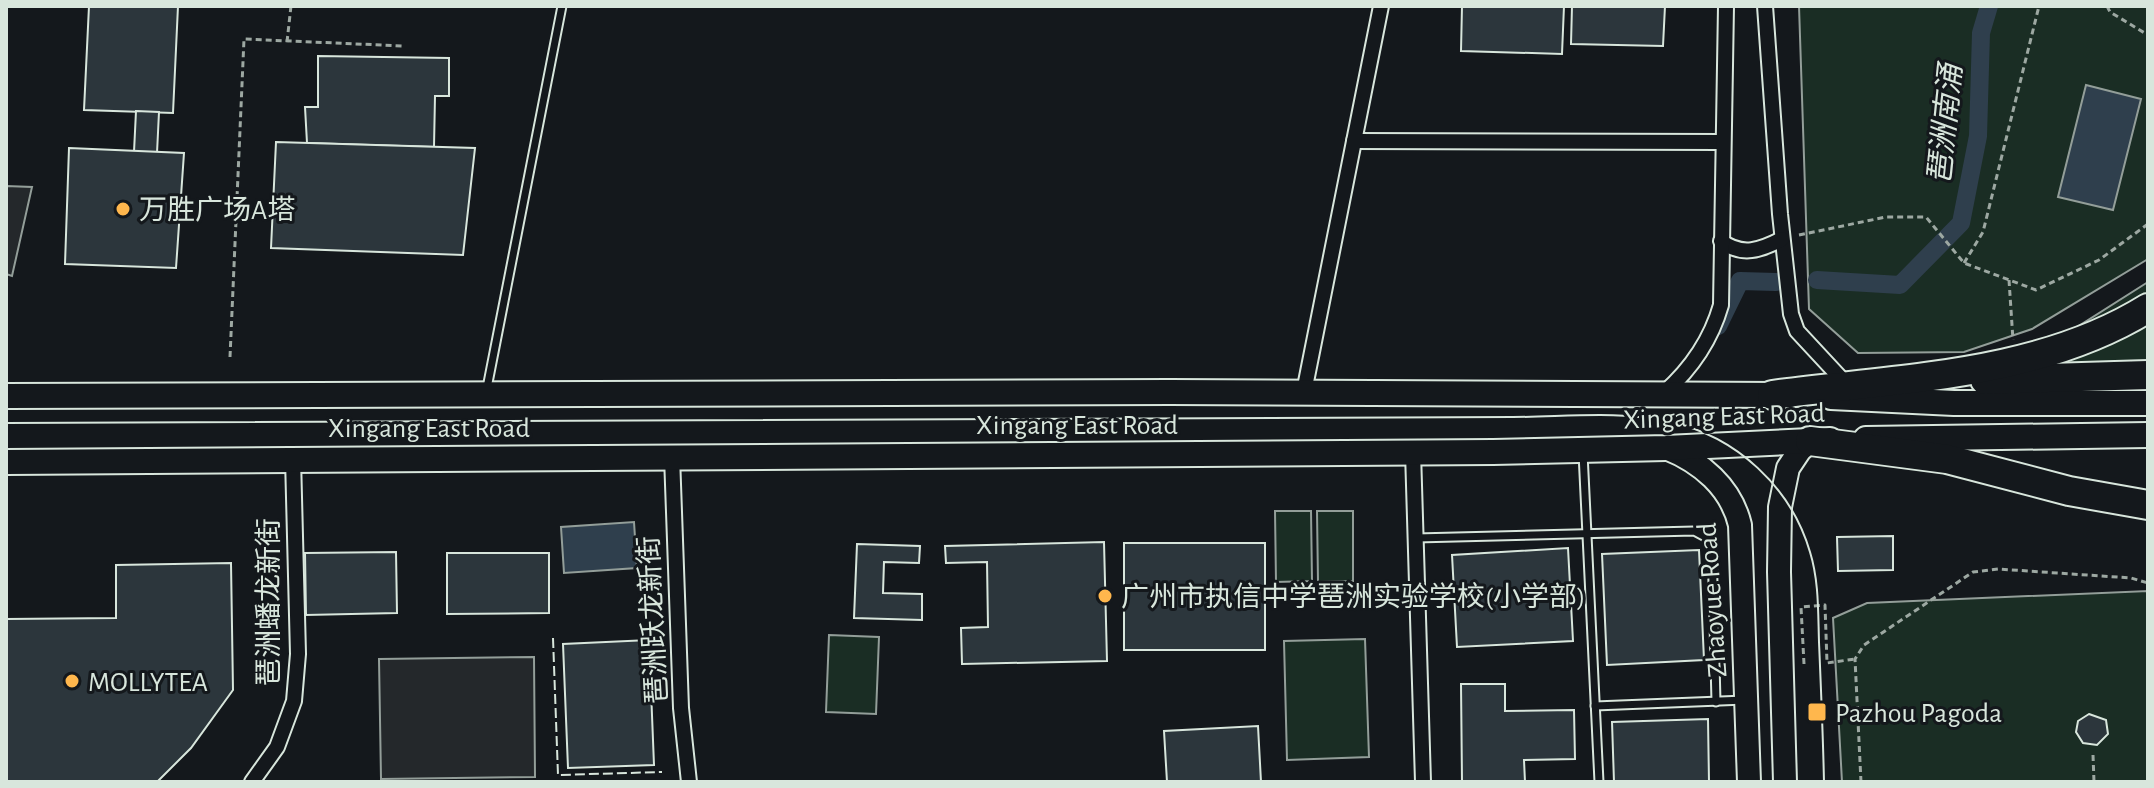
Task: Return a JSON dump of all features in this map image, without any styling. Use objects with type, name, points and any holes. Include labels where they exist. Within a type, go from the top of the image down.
[{"type":"highway","points":[[1853,391],[2015,361],[2090,338],[2148,308]]},
{"type":"highway","points":[[1772,395],[1960,381],[2148,375]]},
{"type":"highway","points":[[1810,441],[1947,459],[2069,491],[2148,505]]},
{"type":"main road","name":"Xingang East Road","points":[[1853,391],[1954,403],[2148,403]]},
{"type":"main road","name":"Xingang East Road","points":[[6,396],[1304,392],[1772,395]]},
{"type":"main road","name":"Xingang East Road","points":[[6,462],[1582,451],[1810,441],[2148,435]]},
{"type":"main road","points":[[1785,782],[1779,526],[1788,468],[1810,441]]},
{"type":"main road","name":"Zhaoyue Road","points":[[1666,448],[1686,456],[1703,469],[1722,487],[1738,515],[1744,564],[1749,782]]},
{"type":"street","points":[[1304,392],[1381,6]]},
{"type":"street","points":[[1664,393],[1689,368],[1716,323],[1721,305],[1726,6]]},
{"type":"street","points":[[1765,6],[1787,297],[1797,331],[1853,391]]},
{"type":"street","points":[[1354,141],[1722,142]]},
{"type":"street","points":[[1721,241],[1730,248],[1745,251],[1767,247],[1782,239]]},
{"type":"street","points":[[1413,452],[1423,782]]},
{"type":"street","name":"琶洲跃龙新街","points":[[672,456],[681,708],[689,782]]},
{"type":"street","name":"琶洲蟠龙新街","points":[[252,782],[277,747],[294,701],[298,654],[293,458]]},
{"type":"lane","points":[[486,395],[562,6]]},
{"type":"lane","points":[[1582,451],[1599,782]]},
{"type":"lane","points":[[1416,538],[1694,531],[1707,538],[1712,545],[1716,702]]},
{"type":"lane","points":[[1595,706],[1747,700]]},
{"type":"path","points":[[287,42],[291,6]]},
{"type":"path","points":[[1964,263],[1983,232],[2039,6]]},
{"type":"path","points":[[2107,6],[2110,12],[2148,35]]},
{"type":"path","points":[[230,357],[244,39],[404,46]]},
{"type":"path","points":[[1782,239],[1886,217],[1926,217],[1964,263],[2036,290],[2099,260],[2148,224]]},
{"type":"path","points":[[2009,280],[2015,361]]},
{"type":"path","points":[[1861,782],[1855,659],[1864,645],[1973,572],[1998,569],[2131,578],[2148,583]]},
{"type":"path","points":[[1804,664],[1801,607],[1825,605],[1827,663],[1855,659]]},
{"type":"path","points":[[2093,755],[2094,782]]},
{"type":"green space","points":[[1799,6],[2148,6],[2148,259],[2032,329],[1964,352],[1858,353],[1809,309]]},
{"type":"green space","points":[[2148,282],[2148,372],[2062,368],[2052,343]]},
{"type":"green space","points":[[1275,511],[1311,511],[1312,581],[1276,582]]},
{"type":"green space","points":[[1317,511],[1353,511],[1353,581],[1318,582]]},
{"type":"green space","points":[[2148,591],[2148,782],[1842,782],[1833,618],[1867,603]]},
{"type":"green space","points":[[829,635],[879,637],[876,714],[826,712]]},
{"type":"green space","points":[[1365,639],[1369,757],[1287,760],[1284,641]]},
{"type":"shaded area","points":[[6,186],[32,187],[12,276],[6,274]]},
{"type":"shaded area","points":[[534,657],[535,777],[381,779],[379,659]]},
{"type":"water","points":[[2086,85],[2141,99],[2113,210],[2058,197]]},
{"type":"water","points":[[634,522],[637,568],[564,573],[561,527]]},
{"type":"building","points":[[89,6],[178,6],[173,113],[84,110]]},
{"type":"building","points":[[1462,6],[1564,6],[1562,54],[1461,51]]},
{"type":"building","points":[[1572,6],[1665,6],[1663,46],[1571,44]]},
{"type":"building","points":[[318,56],[449,58],[449,96],[435,96],[434,147],[307,143],[305,107],[318,107]]},
{"type":"building","points":[[136,111],[159,112],[157,153],[134,152]]},
{"type":"building","points":[[276,142],[475,148],[463,255],[271,248]]},
{"type":"building","name":"万胜广场A塔","points":[[69,148],[184,153],[176,268],[65,264]]},
{"type":"building","points":[[1893,536],[1893,570],[1838,571],[1837,537]]},
{"type":"building","points":[[1104,542],[1107,661],[962,664],[961,628],[988,627],[987,562],[946,563],[945,546]]},
{"type":"building","points":[[1124,543],[1265,543],[1265,650],[1124,650]]},
{"type":"building","points":[[857,544],[920,546],[919,563],[884,562],[883,593],[922,594],[922,620],[854,618]]},
{"type":"building","points":[[1568,548],[1573,641],[1457,647],[1452,555]]},
{"type":"building","points":[[1699,550],[1704,660],[1607,665],[1602,554]]},
{"type":"building","points":[[396,552],[397,613],[306,615],[305,553]]},
{"type":"building","points":[[447,553],[549,553],[549,613],[447,614]]},
{"type":"building","points":[[231,563],[233,690],[191,748],[157,782],[6,782],[6,619],[116,618],[116,565]]},
{"type":"building","points":[[649,640],[654,765],[568,768],[563,644]]},
{"type":"building","points":[[1461,684],[1505,684],[1505,711],[1574,710],[1575,759],[1524,760],[1525,782],[1462,782]]},
{"type":"building","name":"Pazhou Pagoda","points":[[2089,714],[2106,720],[2108,734],[2097,745],[2083,743],[2076,732],[2078,721]]},
{"type":"building","points":[[1708,719],[1709,782],[1614,782],[1612,722]]},
{"type":"building","points":[[1258,726],[1261,782],[1167,782],[1164,731]]},
{"type":"waterway","name":"琶洲南涌","points":[[1817,280],[1900,285],[1961,223],[1978,136],[1981,33],[1989,6]]},
{"type":"waterway","name":"琶洲南涌","points":[[1718,326],[1740,281],[1776,282]]},
{"type":"tram line","points":[[6,423],[1592,415],[1651,418],[1694,429],[1738,452],[1775,486],[1801,528],[1817,585],[1824,782]]},
{"type":"fence","points":[[553,638],[558,775],[662,772]]},
{"type":"place","name":"万胜广场A塔","points":[[123,209]]},
{"type":"place","name":"广州市执信中学琶洲实验学校(小学部)","points":[[1105,596]]},
{"type":"place","name":"MOLLYTEA","points":[[72,681]]},
{"type":"place","name":"Pazhou Pagoda","points":[[1817,712]]}]
